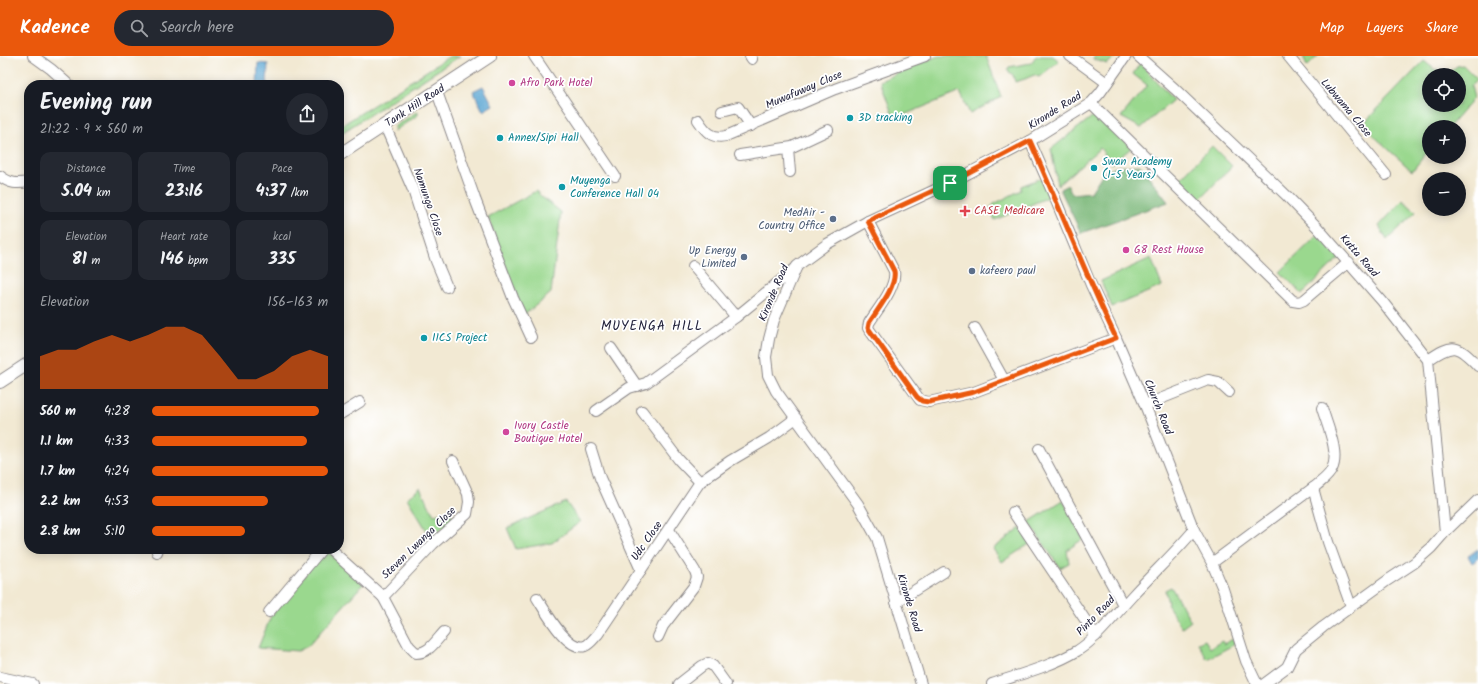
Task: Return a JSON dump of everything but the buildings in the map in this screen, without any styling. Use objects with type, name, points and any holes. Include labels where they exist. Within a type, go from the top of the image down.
[{"type":"street","points":[[33,56],[63,80]]},
{"type":"street","name":"Tank Hill Road","points":[[344,152],[490,56]]},
{"type":"street","points":[[534,56],[615,176]]},
{"type":"street","name":"Muwafuway Close","points":[[698,120],[710,134],[718,138],[726,136],[836,89],[925,56]]},
{"type":"street","points":[[1070,56],[1107,83]]},
{"type":"street","name":"Kironde Road","points":[[921,684],[877,538],[858,504],[776,392],[768,375],[766,357],[774,320],[797,266],[827,244],[868,221],[950,183],[1030,141],[1091,103],[1126,56]]},
{"type":"street","name":"Kutta Road","points":[[1138,56],[1175,89],[1317,226],[1382,301],[1428,360]]},
{"type":"street","name":"Lubwama Close","points":[[1288,56],[1386,175]]},
{"type":"street","points":[[437,92],[483,220],[513,298],[531,337]]},
{"type":"street","points":[[1091,103],[1293,301],[1299,302],[1304,300],[1349,262]]},
{"type":"street","points":[[722,111],[738,107],[751,126]]},
{"type":"street","name":"Namungo Close","points":[[385,126],[413,190],[436,261],[447,287]]},
{"type":"street","points":[[740,155],[788,148],[828,130]]},
{"type":"street","name":"Church Road","points":[[1030,141],[1145,405],[1194,530],[1212,563],[1229,606],[1246,661],[1257,684]]},
{"type":"street","points":[[788,148],[790,172]]},
{"type":"street","points":[[0,176],[10,183],[24,183]]},
{"type":"street","points":[[868,221],[894,271],[895,276],[892,287],[869,323],[868,328],[917,397],[922,401],[929,402],[974,392],[1116,338]]},
{"type":"street","points":[[693,266],[736,317]]},
{"type":"street","points":[[596,412],[629,388],[646,383],[736,317],[797,266]]},
{"type":"street","points":[[975,328],[1004,380]]},
{"type":"street","points":[[611,348],[637,386]]},
{"type":"street","points":[[1445,532],[1428,360],[1442,350],[1454,348],[1459,350],[1478,366]]},
{"type":"street","points":[[0,382],[24,366]]},
{"type":"street","points":[[1145,405],[1208,380],[1218,382],[1229,392]]},
{"type":"street","points":[[344,412],[360,402]]},
{"type":"street","points":[[1212,563],[1326,478],[1332,470],[1335,460],[1334,449],[1322,408]]},
{"type":"street","points":[[642,411],[679,460],[700,482]]},
{"type":"street","name":"Udc Close","points":[[537,598],[556,628],[568,641],[579,647],[590,643],[598,634],[700,482],[730,461],[769,438],[796,418]]},
{"type":"street","points":[[591,449],[600,478],[641,570]]},
{"type":"street","points":[[1038,449],[1123,605]]},
{"type":"street","name":"Steven Lwanga Close","points":[[382,597],[433,544],[467,514],[470,502],[468,494],[453,460]]},
{"type":"street","points":[[1313,488],[1328,542],[1350,606]]},
{"type":"street","points":[[1264,684],[1287,667],[1296,649],[1350,606],[1414,563],[1431,548],[1478,500]]},
{"type":"street","points":[[1013,512],[1096,636]]},
{"type":"street","points":[[658,637],[663,626],[694,586],[697,577],[695,571],[669,530]]},
{"type":"street","name":"Pinto Road","points":[[992,684],[1047,665],[1079,650],[1096,636],[1123,605],[1181,546],[1194,530]]},
{"type":"street","points":[[269,612],[318,554]]},
{"type":"street","points":[[335,554],[382,597],[409,646],[416,652],[423,652],[432,646],[444,632]]},
{"type":"street","points":[[896,602],[944,572]]},
{"type":"street","points":[[679,684],[708,663],[713,666],[726,684]]},
{"type":"street","points":[[0,677],[33,684]]},
{"type":"green space","points":[[450,56],[460,56],[344,131],[344,124]]},
{"type":"green space","points":[[938,56],[986,56],[1001,97],[970,114],[960,92],[894,119],[880,81]]},
{"type":"green space","points":[[1036,56],[1053,56],[1059,61],[1039,77],[1034,75],[1015,82],[1013,75],[1007,70],[1009,67],[1031,63]]},
{"type":"green space","points":[[1094,56],[1117,56],[1107,64],[1093,59]]},
{"type":"green space","points":[[1303,56],[1318,56],[1307,67]]},
{"type":"green space","points":[[1424,61],[1433,68],[1422,68],[1422,112],[1462,112],[1455,120],[1422,120],[1422,159],[1412,171],[1362,125]]},
{"type":"green space","points":[[1140,63],[1173,100],[1141,128],[1121,117],[1147,85],[1133,74]]},
{"type":"green space","points":[[1463,65],[1466,68],[1454,68],[1457,66]]},
{"type":"green space","points":[[1466,68],[1477,79],[1471,86],[1474,98],[1466,107]]},
{"type":"green space","points":[[418,111],[418,115],[394,131],[395,126]]},
{"type":"green space","points":[[1097,113],[1131,148],[1112,164],[1100,148],[1058,185],[1051,149]]},
{"type":"green space","points":[[1212,146],[1232,166],[1200,199],[1180,179]]},
{"type":"green space","points":[[1140,165],[1168,202],[1081,233],[1060,189],[1068,185],[1072,194],[1091,192],[1103,173],[1118,166]]},
{"type":"green space","points":[[1041,178],[1051,196],[995,220],[989,209],[994,204],[1021,190],[1021,186]]},
{"type":"green space","points":[[536,191],[561,212],[551,293],[524,315],[488,217]]},
{"type":"green space","points":[[1403,200],[1416,212],[1387,240],[1379,226]]},
{"type":"green space","points":[[1318,235],[1340,257],[1302,294],[1280,272]]},
{"type":"green space","points":[[1151,258],[1162,286],[1112,307],[1101,281]]},
{"type":"green space","points":[[420,488],[434,515],[450,510],[454,522],[430,536],[407,498]]},
{"type":"green space","points":[[1063,500],[1083,539],[1067,550],[1069,563],[1060,568],[1029,522]]},
{"type":"green space","points":[[566,502],[580,522],[552,543],[516,549],[507,528]]},
{"type":"green space","points":[[1020,528],[1031,543],[1002,562],[993,549]]},
{"type":"green space","points":[[322,554],[331,554],[363,584],[308,646],[298,651],[258,648],[271,616]]},
{"type":"green space","points":[[1171,587],[1191,621],[1182,628],[1167,604],[1165,590]]},
{"type":"green space","points":[[1233,639],[1235,644],[1207,659],[1198,643],[1205,640],[1210,648],[1222,641],[1224,644]]},
{"type":"water","points":[[258,63],[268,64],[267,80],[257,80]]},
{"type":"water","points":[[483,86],[493,105],[483,111],[473,91]]},
{"type":"water","points":[[1478,549],[1478,559],[1472,563],[1468,556]]},
{"type":"waterway","points":[[45,56],[56,67]]},
{"type":"place","name":"Afro Park Hotel","points":[[512,83]]},
{"type":"place","name":"3D tracking","points":[[850,118]]},
{"type":"place","name":"Annex/Sipi Hall","points":[[500,138]]},
{"type":"place","name":"Swan Academy (1-5 Years)","points":[[1094,168]]},
{"type":"place","name":"Muyenga Conference Hall 04","points":[[562,187]]},
{"type":"place","name":"CASE Medicare","points":[[965,211]]},
{"type":"place","name":"MedAir - Country Office","points":[[833,219]]},
{"type":"place","name":"G8 Rest House","points":[[1126,250]]},
{"type":"place","name":"Up Energy Limited","points":[[744,257]]},
{"type":"place","name":"kafeero paul","points":[[972,271]]},
{"type":"place","name":"IICS Project","points":[[424,338]]},
{"type":"place","name":"Ivory Castle Boutique Hotel","points":[[506,432]]},
{"type":"district","name":"MUYENGA HILL","points":[[652,326]]},
{"type":"route","points":[[1030,141],[1072,241],[1116,338],[974,392],[929,402],[920,400],[868,328],[869,323],[892,287],[895,276],[894,271],[868,221],[950,183],[1030,141]]}]
